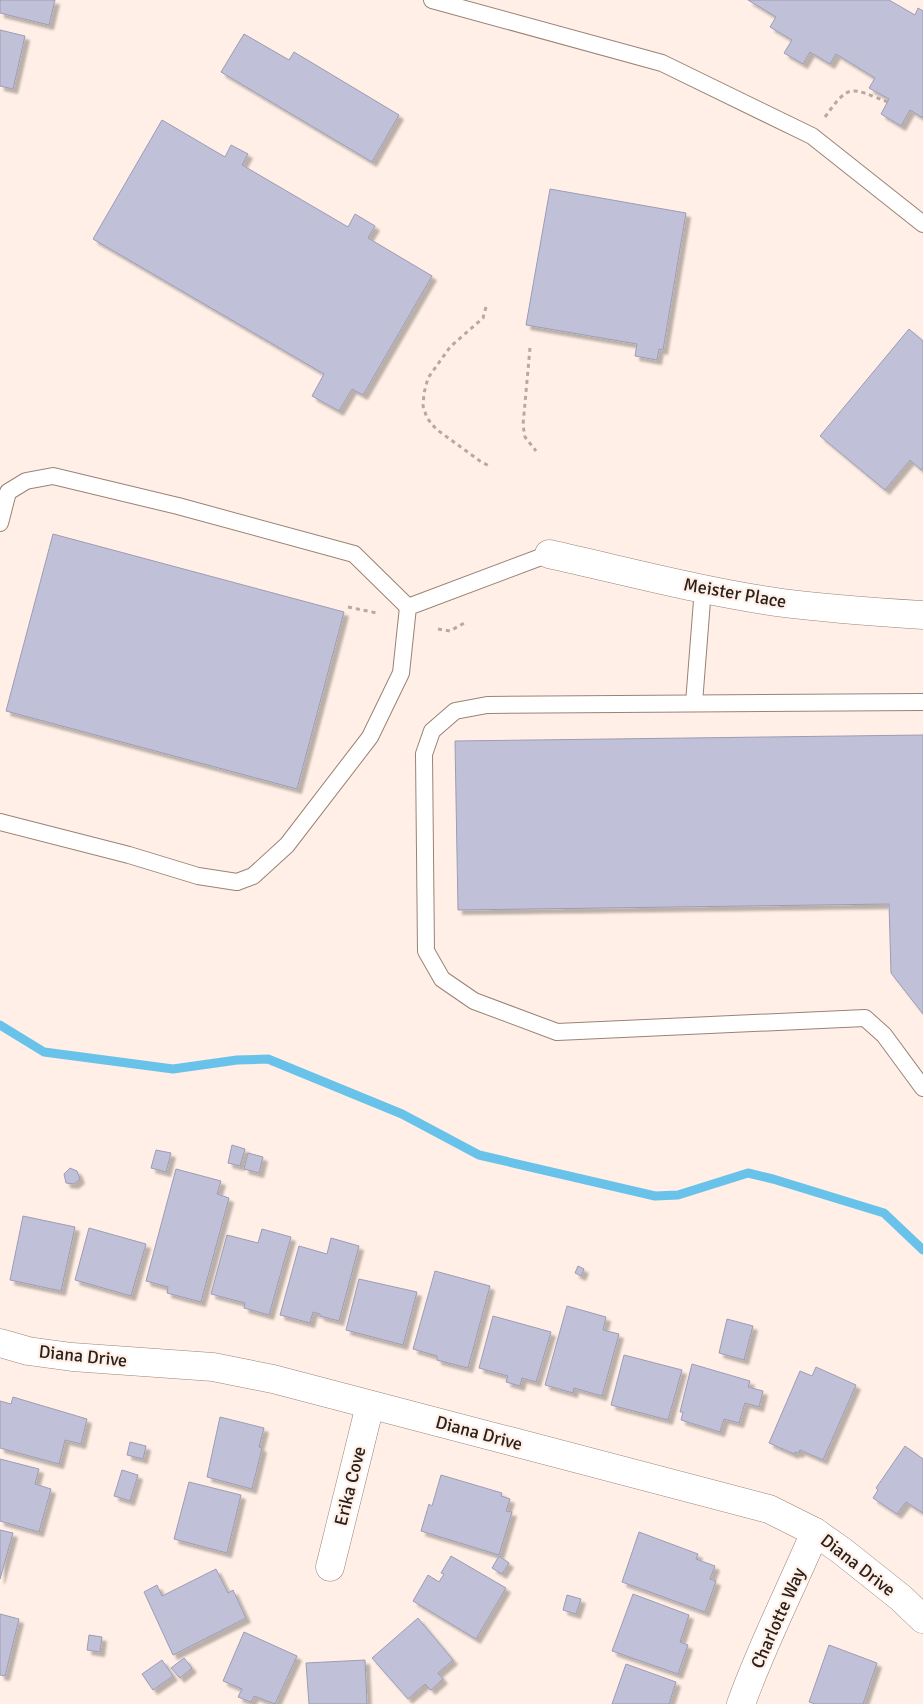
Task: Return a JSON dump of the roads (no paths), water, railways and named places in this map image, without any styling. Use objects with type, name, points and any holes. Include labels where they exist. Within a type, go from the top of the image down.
[{"type":"street","name":"Meister Place","points":[[549,554],[703,588],[781,602],[826,608],[923,615]]},
{"type":"street","name":"Diana Drive","points":[[0,1343],[28,1351],[72,1358],[213,1367],[273,1379],[769,1509],[815,1532],[850,1557],[923,1619]]},
{"type":"street","name":"Erika Cove","points":[[330,1566],[370,1405]]},
{"type":"street","name":"Charlotte Way","points":[[742,1704],[755,1665],[789,1594],[815,1532]]},
{"type":"lane","points":[[432,0],[662,63],[812,136],[923,224]]},
{"type":"lane","points":[[0,523],[8,492],[26,481],[53,476],[178,506],[354,554],[408,607]]},
{"type":"lane","points":[[408,607],[549,554]]},
{"type":"lane","points":[[694,704],[703,588]]},
{"type":"lane","points":[[0,822],[129,855],[198,876],[237,882],[253,876],[287,845],[370,737],[401,673],[408,607]]},
{"type":"lane","points":[[923,702],[487,705],[455,712],[432,731],[424,754],[426,952],[442,979],[474,1001],[557,1032],[865,1018],[884,1035],[923,1088]]},
{"type":"waterway","points":[[0,1025],[44,1052],[173,1069],[237,1060],[268,1059],[402,1114],[479,1155],[655,1196],[678,1195],[748,1173],[773,1179],[884,1213],[923,1250]]}]
